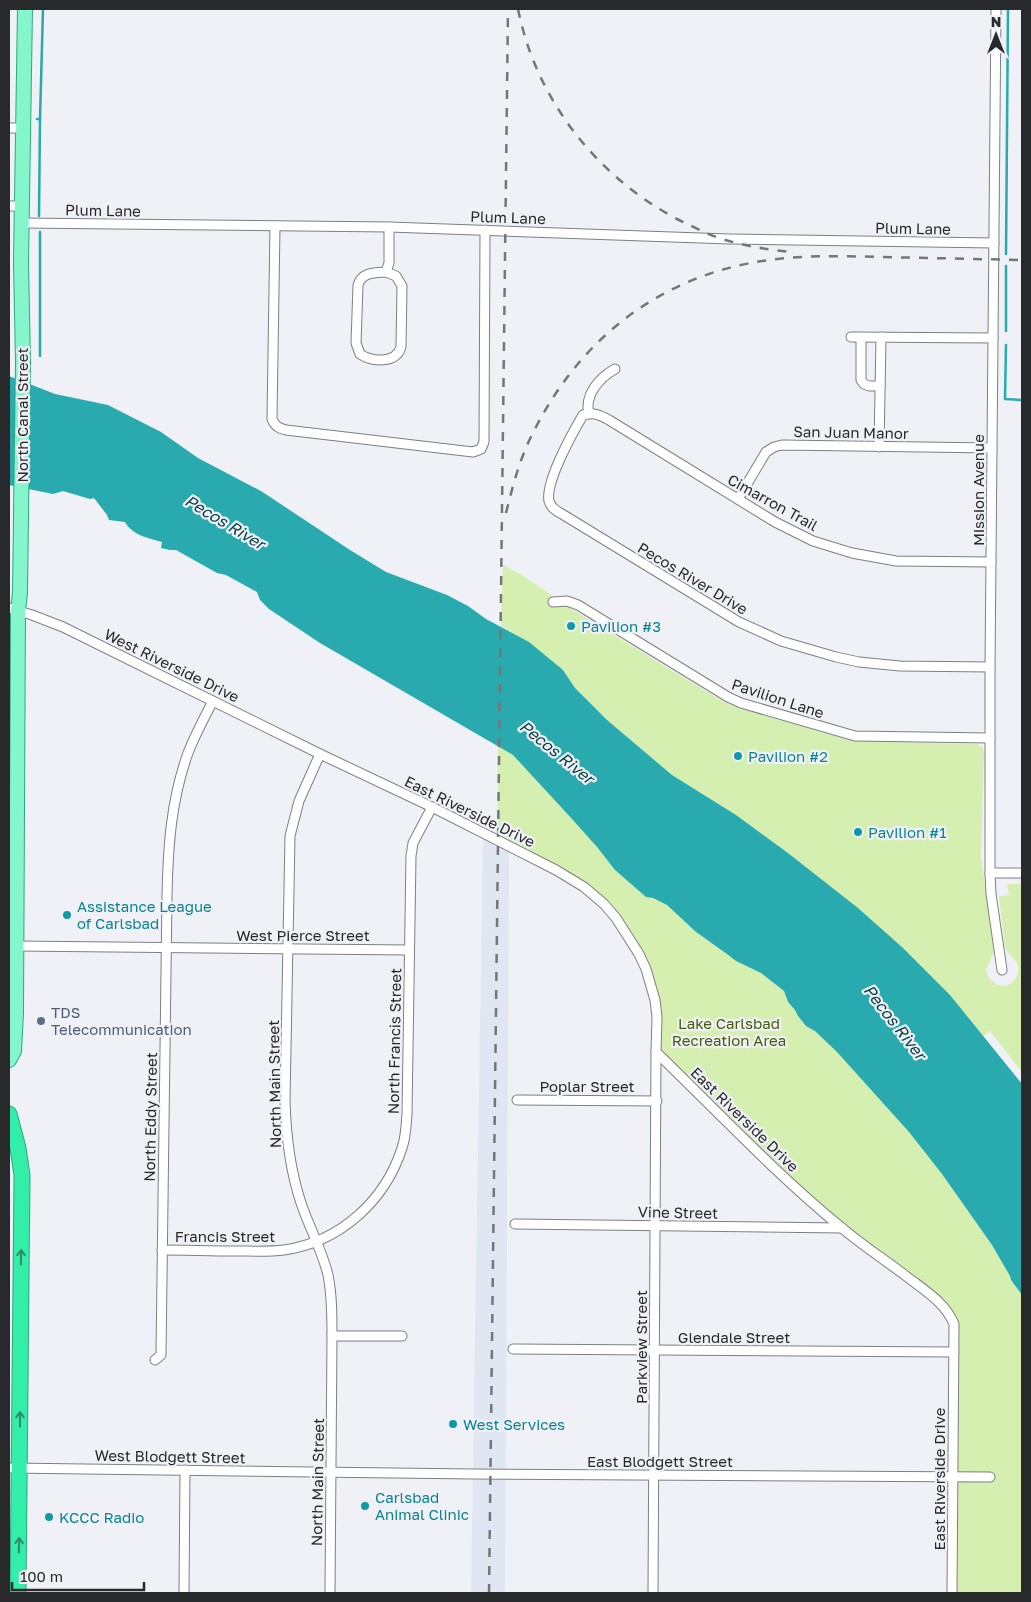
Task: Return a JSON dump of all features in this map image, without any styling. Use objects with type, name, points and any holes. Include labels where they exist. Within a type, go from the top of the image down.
[{"type":"highway","points":[[9,1114],[18,1148],[22,1175],[14,1468],[18,1593]]},
{"type":"main road","name":"North Canal Street","points":[[9,1060],[14,1051],[15,1043],[16,946],[12,889],[13,609],[20,593],[23,362],[22,223],[15,206],[16,128],[25,9]]},
{"type":"street","name":"Mission Avenue","points":[[996,9],[990,873],[991,894],[1002,970]]},
{"type":"street","name":"Plum Lane","points":[[22,223],[390,227],[729,239],[994,243]]},
{"type":"street","points":[[275,226],[272,419],[274,424],[286,430],[473,452],[481,449],[484,442],[485,230]]},
{"type":"street","points":[[386,272],[389,263],[390,227]]},
{"type":"street","points":[[386,272],[396,276],[402,286],[401,347],[394,358],[371,359],[360,354],[356,343],[358,285],[362,277],[368,274],[386,272]]},
{"type":"street","points":[[851,337],[993,338]]},
{"type":"street","points":[[862,337],[862,380],[864,384],[869,386],[880,386]]},
{"type":"street","points":[[879,447],[881,337]]},
{"type":"street","points":[[590,414],[587,406],[593,391],[605,374],[615,369]]},
{"type":"street","name":"Cimarron Trail","points":[[590,414],[600,414],[803,537],[852,553],[896,561],[991,562]]},
{"type":"street","name":"Pecos River Drive","points":[[590,414],[584,415],[566,445],[548,494],[549,502],[553,508],[562,514],[739,622],[781,641],[859,662],[900,666],[990,667]]},
{"type":"street","name":"San Juan Manor","points":[[738,499],[766,452],[782,445],[992,448]]},
{"type":"street","name":"Pavilion Lane","points":[[553,602],[567,601],[578,605],[728,697],[741,703],[855,736],[990,738]]},
{"type":"street","name":"West Riverside Drive","points":[[13,609],[62,627],[320,754]]},
{"type":"street","name":"North Eddy Street","points":[[155,1360],[161,1355],[168,849],[174,801],[189,750],[213,701]]},
{"type":"street","name":"East Riverside Drive","points":[[320,754],[432,807],[556,870],[584,887],[604,904],[628,934],[646,969],[655,1000],[657,1017],[656,1052],[773,1166],[842,1228],[940,1303],[952,1318],[954,1324],[952,1593]]},
{"type":"street","name":"North Main Street","points":[[320,754],[299,801],[290,836],[285,1101],[291,1164],[301,1202],[329,1282],[332,1336],[330,1593]]},
{"type":"street","name":"North Francis Street","points":[[316,1241],[347,1225],[368,1206],[384,1188],[403,1146],[407,1114],[411,856],[413,843],[432,807]]},
{"type":"street","points":[[990,873],[1022,873]]},
{"type":"street","name":"West Pierce Street","points":[[16,946],[409,950]]},
{"type":"street","name":"Parkview Street","points":[[653,1593],[656,1052]]},
{"type":"street","name":"Poplar Street","points":[[517,1100],[657,1101]]},
{"type":"street","name":"Vine Street","points":[[515,1224],[842,1228]]},
{"type":"street","name":"Francis Street","points":[[162,1250],[268,1251],[285,1250],[316,1241]]},
{"type":"street","points":[[332,1336],[402,1336]]},
{"type":"street","name":"Glendale Street","points":[[513,1348],[954,1352]]},
{"type":"street","name":"West Blodgett Street","points":[[14,1468],[330,1472]]},
{"type":"street","points":[[184,1593],[186,1470]]},
{"type":"street","name":"East Blodgett Street","points":[[330,1472],[990,1478]]},
{"type":"shaded area","points":[[483,833],[509,846],[505,1593],[471,1593]]},
{"type":"green space","points":[[503,565],[522,575],[573,610],[717,698],[738,708],[853,741],[977,744],[982,747],[984,752],[981,855],[994,952],[986,970],[989,978],[999,985],[1010,984],[1015,980],[1018,967],[1005,948],[999,896],[1009,895],[1007,884],[1022,884],[1022,1072],[990,1031],[983,1036],[950,995],[858,908],[736,815],[672,775],[589,703],[575,688],[563,670],[501,626]]},
{"type":"green space","name":"Lake Carlsbad Recreation Area","points":[[498,746],[513,755],[597,847],[615,870],[646,897],[653,898],[667,905],[696,932],[736,961],[761,973],[784,991],[788,1002],[806,1026],[815,1031],[837,1052],[909,1132],[942,1174],[992,1245],[1011,1280],[1022,1295],[1022,1593],[952,1593],[952,1318],[842,1228],[656,1052],[657,1017],[646,969],[604,904],[498,840]]},
{"type":"water","name":"Pecos River","points":[[9,376],[55,394],[108,405],[161,432],[198,458],[261,491],[386,572],[447,595],[529,642],[563,670],[575,688],[607,720],[672,775],[736,815],[788,853],[858,908],[903,948],[950,995],[1022,1084],[1022,1295],[1011,1280],[992,1245],[942,1174],[909,1132],[837,1052],[815,1031],[806,1026],[788,1002],[784,991],[761,973],[736,961],[696,932],[667,905],[653,898],[646,897],[615,870],[597,847],[513,755],[320,643],[269,609],[260,600],[257,592],[226,575],[217,573],[176,550],[161,548],[162,542],[136,533],[125,522],[109,520],[94,498],[90,499],[63,491],[53,494],[9,485]]},
{"type":"waterway","points":[[40,119],[43,9]]},
{"type":"waterway","points":[[1006,254],[1008,9]]},
{"type":"waterway","points":[[37,119],[40,119],[39,216]]},
{"type":"waterway","points":[[40,232],[40,356]]},
{"type":"waterway","points":[[1006,266],[1006,331]]},
{"type":"waterway","points":[[1006,345],[1005,399],[1022,400]]},
{"type":"railway","points":[[489,1593],[508,9]]},
{"type":"railway","points":[[518,9],[527,42],[539,74],[555,104],[574,132],[621,181],[677,219],[710,235],[748,246],[793,252]]},
{"type":"railway","points":[[506,513],[525,451],[553,397],[601,339],[629,316],[660,295],[694,279],[730,268],[783,258],[839,256],[1022,260]]},
{"type":"place","name":"Pavilion #3","points":[[571,626]]},
{"type":"place","name":"Pavilion #2","points":[[738,756]]},
{"type":"place","name":"Pavilion #1","points":[[858,832]]},
{"type":"place","name":"Assistance League of Carlsbad","points":[[67,915]]},
{"type":"place","name":"TDS Telecommunication","points":[[41,1021]]},
{"type":"place","name":"West Services","points":[[453,1424]]},
{"type":"place","name":"Carlsbad Animal Clinic","points":[[365,1506]]},
{"type":"place","name":"KCCC Radio","points":[[49,1517]]}]
